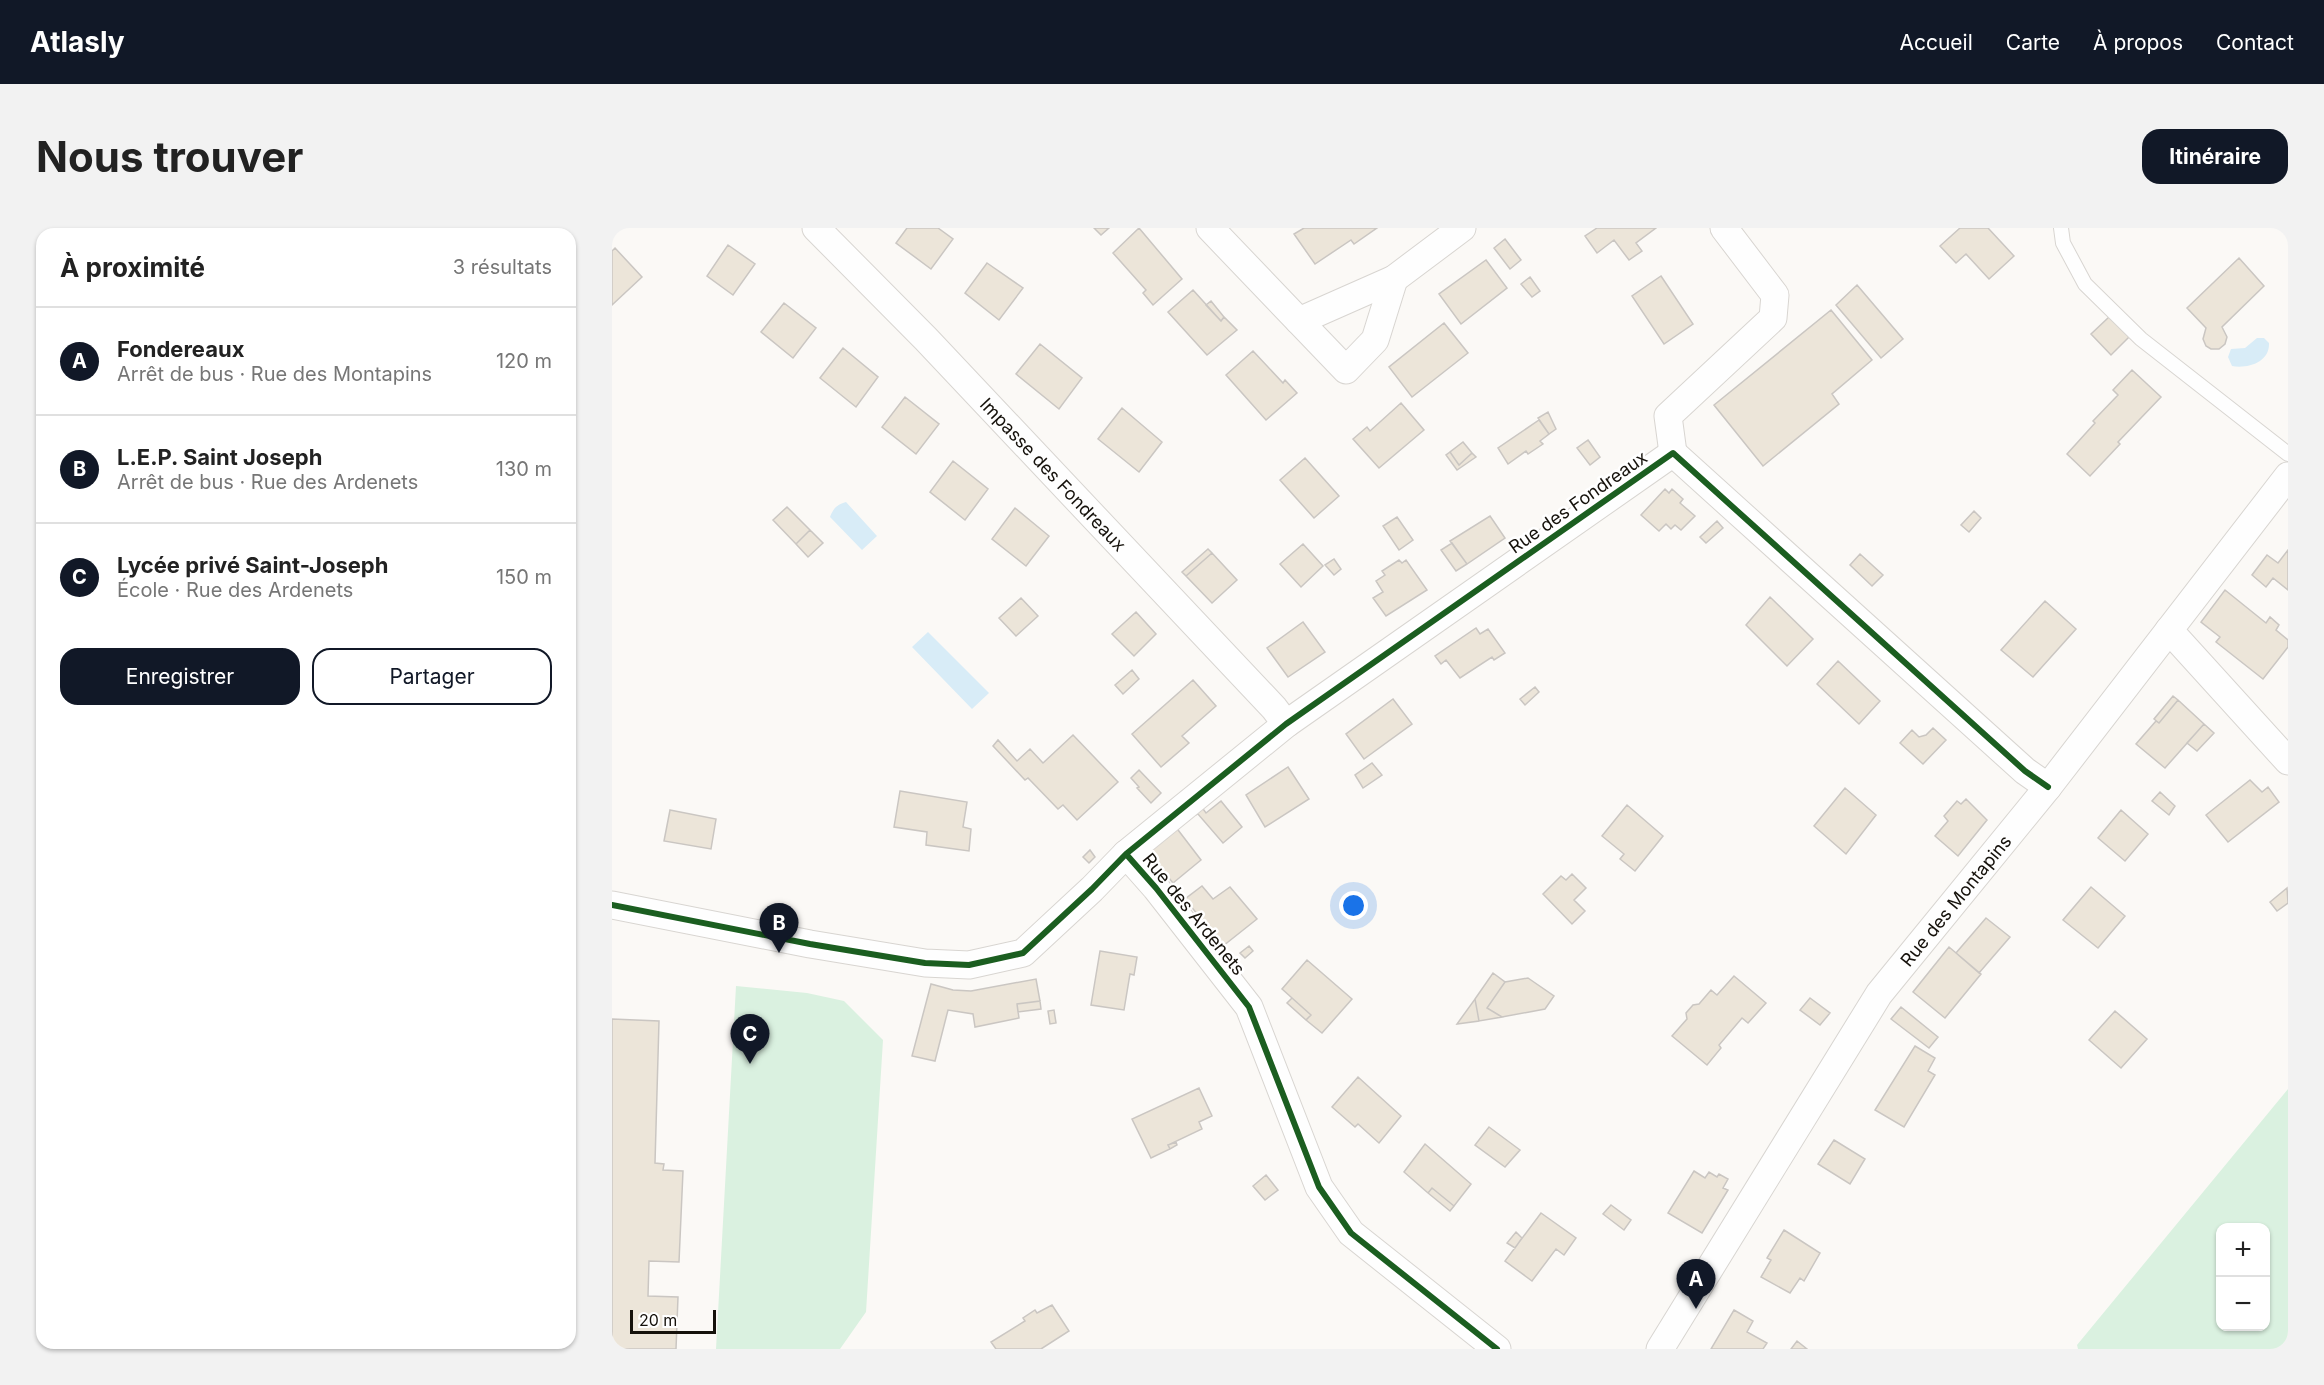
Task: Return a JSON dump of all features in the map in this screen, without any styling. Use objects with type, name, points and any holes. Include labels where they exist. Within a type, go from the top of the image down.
[{"type":"street","name":"Impasse des Fondreaux","points":[[816,228],[926,339],[1274,708],[1286,724]]},
{"type":"street","points":[[1210,228],[1346,369],[1375,340],[1394,279]]},
{"type":"street","points":[[1299,321],[1394,279],[1461,228]]},
{"type":"street","points":[[1673,453],[1668,416],[1773,318],[1775,295],[1724,228]]},
{"type":"street","name":"Rue des Fondreaux","points":[[1126,854],[1286,724],[1673,453],[2025,771],[2048,787]]},
{"type":"street","name":"Rue des Montapins","points":[[1660,1349],[1879,994],[2048,787],[2288,476]]},
{"type":"street","points":[[2169,630],[2288,761]]},
{"type":"street","name":"Rue des Ardenets","points":[[612,905],[810,944],[925,963],[969,965],[1023,953],[1126,854],[1156,888],[1249,1007],[1319,1187],[1351,1233],[1497,1349]]},
{"type":"lane","points":[[2061,228],[2063,243],[2085,284],[2141,339],[2288,454]]},
{"type":"green space","points":[[736,986],[807,993],[844,1001],[883,1040],[866,1312],[840,1349],[716,1349]]},
{"type":"green space","points":[[2288,1089],[2288,1349],[2078,1349],[2077,1345]]},
{"type":"water","points":[[2257,338],[2264,338],[2269,343],[2266,355],[2251,365],[2232,366],[2228,357],[2231,349],[2245,348]]},
{"type":"water","points":[[846,502],[877,536],[862,550],[830,517],[836,507]]},
{"type":"water","points":[[928,632],[989,693],[972,709],[912,647]]},
{"type":"building","points":[[907,228],[938,228],[953,239],[931,269],[896,243]]},
{"type":"building","points":[[1094,228],[1109,228],[1101,235]]},
{"type":"building","points":[[1139,228],[1182,279],[1153,305],[1143,293],[1146,290],[1113,253]]},
{"type":"building","points":[[1304,228],[1377,228],[1354,244],[1351,240],[1315,264],[1294,234]]},
{"type":"building","points":[[1597,228],[1656,228],[1636,243],[1642,251],[1629,260],[1614,240],[1597,253],[1585,236]]},
{"type":"building","points":[[1960,228],[1988,228],[2014,256],[1989,279],[1966,254],[1956,263],[1940,246]]},
{"type":"building","points":[[1505,239],[1521,260],[1510,269],[1494,248]]},
{"type":"building","points":[[728,245],[755,264],[733,295],[707,276]]},
{"type":"building","points":[[615,248],[642,277],[612,305],[612,251]]},
{"type":"building","points":[[2239,258],[2264,286],[2222,327],[2227,337],[2225,344],[2219,349],[2211,349],[2206,346],[2203,339],[2206,328],[2187,308]]},
{"type":"building","points":[[1486,260],[1507,288],[1461,324],[1439,294]]},
{"type":"building","points":[[987,263],[1023,288],[999,320],[965,293]]},
{"type":"building","points":[[1661,276],[1693,324],[1664,344],[1632,296]]},
{"type":"building","points":[[1530,277],[1540,291],[1532,297],[1521,284]]},
{"type":"building","points":[[1857,285],[1903,339],[1881,358],[1836,305]]},
{"type":"building","points":[[1193,290],[1221,321],[1224,317],[1237,330],[1207,355],[1168,312]]},
{"type":"building","points":[[1211,301],[1224,317],[1221,321],[1206,305]]},
{"type":"building","points":[[784,303],[816,328],[793,358],[761,332]]},
{"type":"building","points":[[1831,310],[1872,360],[1832,394],[1839,404],[1763,466],[1714,405]]},
{"type":"building","points":[[2109,317],[2130,336],[2111,355],[2091,334]]},
{"type":"building","points":[[1444,323],[1468,353],[1412,397],[1389,367]]},
{"type":"building","points":[[1040,344],[1082,378],[1059,409],[1016,374]]},
{"type":"building","points":[[843,348],[878,377],[856,407],[820,378]]},
{"type":"building","points":[[1253,351],[1283,383],[1285,380],[1297,393],[1266,420],[1226,375]]},
{"type":"building","points":[[2132,370],[2161,397],[2118,442],[2120,444],[2090,476],[2067,454],[2095,423],[2093,421],[2118,395],[2113,390]]},
{"type":"building","points":[[905,397],[939,424],[916,454],[882,427]]},
{"type":"building","points":[[1401,403],[1424,430],[1379,468],[1353,439],[1367,427],[1370,431]]},
{"type":"building","points":[[1122,408],[1162,442],[1139,472],[1098,439]]},
{"type":"building","points":[[1548,412],[1556,429],[1549,434],[1538,418]]},
{"type":"building","points":[[1539,420],[1549,434],[1540,441],[1543,444],[1528,454],[1526,451],[1508,464],[1498,448]]},
{"type":"building","points":[[1588,440],[1600,457],[1590,465],[1577,448]]},
{"type":"building","points":[[1463,442],[1472,453],[1459,465],[1450,452]]},
{"type":"building","points":[[1450,452],[1459,465],[1472,453],[1476,457],[1457,470],[1446,455]]},
{"type":"building","points":[[1305,458],[1339,496],[1314,518],[1280,480]]},
{"type":"building","points":[[953,461],[988,489],[965,520],[930,492]]},
{"type":"building","points":[[1665,489],[1669,493],[1672,489],[1683,499],[1680,503],[1695,516],[1681,530],[1675,525],[1671,529],[1666,524],[1659,531],[1641,515]]},
{"type":"building","points":[[787,507],[810,530],[796,544],[773,520]]},
{"type":"building","points":[[1015,508],[1049,536],[1026,566],[992,539]]},
{"type":"building","points":[[1974,511],[1981,518],[1969,532],[1961,525]]},
{"type":"building","points":[[1490,516],[1505,538],[1467,564],[1450,541]]},
{"type":"building","points":[[1397,517],[1413,540],[1399,550],[1383,526]]},
{"type":"building","points":[[1717,521],[1723,528],[1706,543],[1700,537]]},
{"type":"building","points":[[810,530],[823,543],[808,557],[796,544]]},
{"type":"building","points":[[1452,543],[1467,564],[1456,571],[1441,550]]},
{"type":"building","points":[[1303,544],[1323,566],[1301,587],[1280,564]]},
{"type":"building","points":[[1208,549],[1212,553],[1186,576],[1182,572]]},
{"type":"building","points":[[2288,550],[2288,590],[2273,578],[2266,587],[2252,575],[2267,555],[2278,563]]},
{"type":"building","points":[[1212,553],[1237,580],[1212,603],[1186,576]]},
{"type":"building","points":[[1860,554],[1883,575],[1872,586],[1850,565]]},
{"type":"building","points":[[1334,559],[1341,569],[1334,575],[1325,565]]},
{"type":"building","points":[[1399,560],[1402,563],[1406,560],[1427,590],[1386,616],[1373,598],[1383,592],[1376,581],[1385,575],[1382,571]]},
{"type":"building","points":[[2225,590],[2266,623],[2270,617],[2279,625],[2276,630],[2288,640],[2288,647],[2263,679],[2216,642],[2220,637],[2201,622]]},
{"type":"building","points":[[1770,597],[1813,639],[1787,666],[1746,625]]},
{"type":"building","points":[[1021,598],[1038,616],[1016,636],[999,618]]},
{"type":"building","points":[[2045,601],[2076,629],[2033,677],[2001,650]]},
{"type":"building","points":[[1136,612],[1156,634],[1134,656],[1112,634]]},
{"type":"building","points":[[1303,622],[1325,652],[1288,677],[1267,648]]},
{"type":"building","points":[[1476,628],[1480,634],[1488,629],[1505,653],[1494,660],[1492,657],[1460,678],[1446,660],[1441,664],[1435,656]]},
{"type":"building","points":[[1838,661],[1880,701],[1859,724],[1817,684]]},
{"type":"building","points":[[1132,670],[1139,679],[1123,694],[1115,685]]},
{"type":"building","points":[[1193,680],[1216,706],[1182,736],[1189,743],[1161,767],[1132,734]]},
{"type":"building","points":[[1535,687],[1539,692],[1525,705],[1520,699]]},
{"type":"building","points":[[2173,696],[2178,700],[2159,723],[2154,719]]},
{"type":"building","points":[[1393,699],[1412,724],[1364,759],[1346,734]]},
{"type":"building","points":[[2178,700],[2204,724],[2165,768],[2136,744],[2156,721],[2159,723]]},
{"type":"building","points":[[2204,724],[2214,733],[2197,751],[2187,743]]},
{"type":"building","points":[[1933,728],[1946,740],[1923,764],[1900,743],[1912,730],[1919,737],[1926,735]]},
{"type":"building","points":[[1073,735],[1118,782],[1077,820],[1063,805],[1058,809],[1028,778],[1025,780],[993,746],[998,740],[1017,761],[1030,749],[1043,763]]},
{"type":"building","points":[[1372,763],[1382,775],[1363,788],[1355,775]]},
{"type":"building","points":[[1288,767],[1309,799],[1265,827],[1246,795]]},
{"type":"building","points":[[1139,770],[1161,793],[1151,803],[1131,778]]},
{"type":"building","points":[[2250,780],[2262,792],[2268,787],[2279,802],[2228,842],[2206,815]]},
{"type":"building","points":[[1845,788],[1876,815],[1846,854],[1814,826]]},
{"type":"building","points":[[900,791],[967,802],[963,827],[971,829],[969,851],[926,845],[927,832],[894,827]]},
{"type":"building","points":[[2160,792],[2175,806],[2169,815],[2152,801]]},
{"type":"building","points":[[1966,799],[1987,820],[1958,856],[1935,836],[1948,821],[1944,816],[1957,801],[1961,804]]},
{"type":"building","points":[[1221,801],[1242,827],[1223,843],[1198,814],[1195,815],[1193,812],[1201,806],[1206,813]]},
{"type":"building","points":[[1627,805],[1663,836],[1635,871],[1620,859],[1624,854],[1602,836]]},
{"type":"building","points":[[670,810],[716,819],[711,849],[664,841]]},
{"type":"building","points":[[2121,810],[2148,834],[2125,861],[2098,838]]},
{"type":"building","points":[[1175,826],[1201,860],[1173,883],[1147,851]]},
{"type":"building","points":[[1090,850],[1095,857],[1089,863],[1083,857]]},
{"type":"building","points":[[1572,874],[1586,888],[1574,900],[1585,911],[1572,924],[1543,894],[1561,876],[1566,880]]},
{"type":"building","points":[[1202,886],[1213,899],[1230,887],[1257,919],[1223,946],[1185,899]]},
{"type":"building","points":[[2091,887],[2125,916],[2098,948],[2063,920]]},
{"type":"building","points":[[2287,888],[2288,903],[2277,911],[2270,902]]},
{"type":"building","points":[[1986,918],[2010,937],[1979,973],[1956,953]]},
{"type":"building","points":[[1249,946],[1253,951],[1245,958],[1240,953]]},
{"type":"building","points":[[1949,947],[1981,974],[1945,1018],[1913,992]]},
{"type":"building","points":[[1100,951],[1137,957],[1134,975],[1130,974],[1124,1010],[1091,1005]]},
{"type":"building","points":[[1307,960],[1352,999],[1322,1033],[1306,1020],[1311,1015],[1282,989]]},
{"type":"building","points":[[1493,973],[1505,982],[1487,1008],[1502,1017],[1479,1021],[1475,999]]},
{"type":"building","points":[[1734,976],[1766,1003],[1748,1023],[1742,1018],[1719,1045],[1721,1048],[1707,1065],[1672,1036],[1687,1019],[1686,1013],[1693,1005],[1699,1004],[1711,990],[1717,995]]},
{"type":"building","points":[[1528,978],[1554,996],[1545,1009],[1502,1017],[1487,1008],[1505,982]]},
{"type":"building","points":[[1036,979],[1040,1001],[1017,1004],[1019,1018],[975,1027],[973,1014],[948,1010],[935,1061],[912,1056],[931,984],[953,990],[971,991]]},
{"type":"building","points":[[1292,998],[1311,1015],[1306,1020],[1287,1003]]},
{"type":"building","points":[[1810,998],[1830,1013],[1820,1025],[1800,1010]]},
{"type":"building","points":[[1475,999],[1479,1021],[1457,1024]]},
{"type":"building","points":[[1040,1001],[1041,1009],[1018,1012],[1017,1004]]},
{"type":"building","points":[[1901,1007],[1938,1037],[1929,1048],[1891,1019]]},
{"type":"building","points":[[1054,1010],[1056,1023],[1050,1024],[1048,1011]]},
{"type":"building","points":[[2115,1011],[2147,1039],[2121,1068],[2089,1040]]},
{"type":"building","points":[[612,1019],[659,1021],[655,1163],[664,1164],[663,1170],[683,1171],[679,1262],[649,1261],[648,1296],[678,1297],[676,1349],[612,1349]]},
{"type":"building","points":[[1915,1046],[1935,1058],[1928,1071],[1935,1075],[1904,1127],[1875,1110]]},
{"type":"building","points":[[1358,1077],[1401,1116],[1379,1143],[1358,1124],[1355,1127],[1332,1107]]},
{"type":"building","points":[[1199,1088],[1212,1116],[1199,1122],[1202,1129],[1168,1145],[1170,1149],[1151,1158],[1132,1119]]},
{"type":"building","points":[[1489,1127],[1520,1150],[1505,1167],[1475,1145]]},
{"type":"building","points":[[1834,1140],[1865,1159],[1850,1184],[1818,1164]]},
{"type":"building","points":[[1176,1142],[1177,1145],[1170,1149],[1168,1145]]},
{"type":"building","points":[[1425,1144],[1471,1184],[1454,1206],[1432,1188],[1428,1193],[1404,1172]]},
{"type":"building","points":[[1694,1171],[1705,1178],[1709,1172],[1717,1177],[1719,1174],[1728,1179],[1723,1188],[1728,1190],[1702,1233],[1668,1213]]},
{"type":"building","points":[[1266,1175],[1278,1190],[1265,1200],[1253,1186]]},
{"type":"building","points":[[1432,1188],[1454,1206],[1450,1211],[1428,1193]]},
{"type":"building","points":[[1611,1205],[1631,1220],[1624,1230],[1603,1214]]},
{"type":"building","points":[[1541,1213],[1576,1238],[1564,1255],[1556,1249],[1532,1281],[1505,1261]]},
{"type":"building","points":[[1784,1230],[1820,1253],[1804,1281],[1800,1278],[1790,1293],[1761,1277],[1771,1260],[1767,1258]]},
{"type":"building","points":[[1516,1232],[1522,1238],[1515,1248],[1507,1243]]},
{"type":"building","points":[[1052,1305],[1069,1331],[1041,1349],[996,1349],[991,1342],[1025,1321],[1023,1318],[1035,1310],[1037,1313]]},
{"type":"building","points":[[1734,1310],[1753,1321],[1747,1332],[1767,1343],[1763,1349],[1711,1349]]},
{"type":"building","points":[[1797,1341],[1807,1349],[1791,1349]]},
{"type":"cycle path","points":[[1126,854],[1286,724],[1673,453],[2025,771],[2048,787]]},
{"type":"cycle path","points":[[612,905],[810,944],[925,963],[969,965],[1023,953],[1126,854],[1156,888],[1249,1007],[1319,1187],[1351,1233],[1497,1349]]},
{"type":"place","name":"L.E.P. Saint Joseph","points":[[779,953]]},
{"type":"place","name":"Lycée privé Saint-Joseph","points":[[750,1064]]},
{"type":"place","name":"Fondereaux","points":[[1696,1309]]}]
